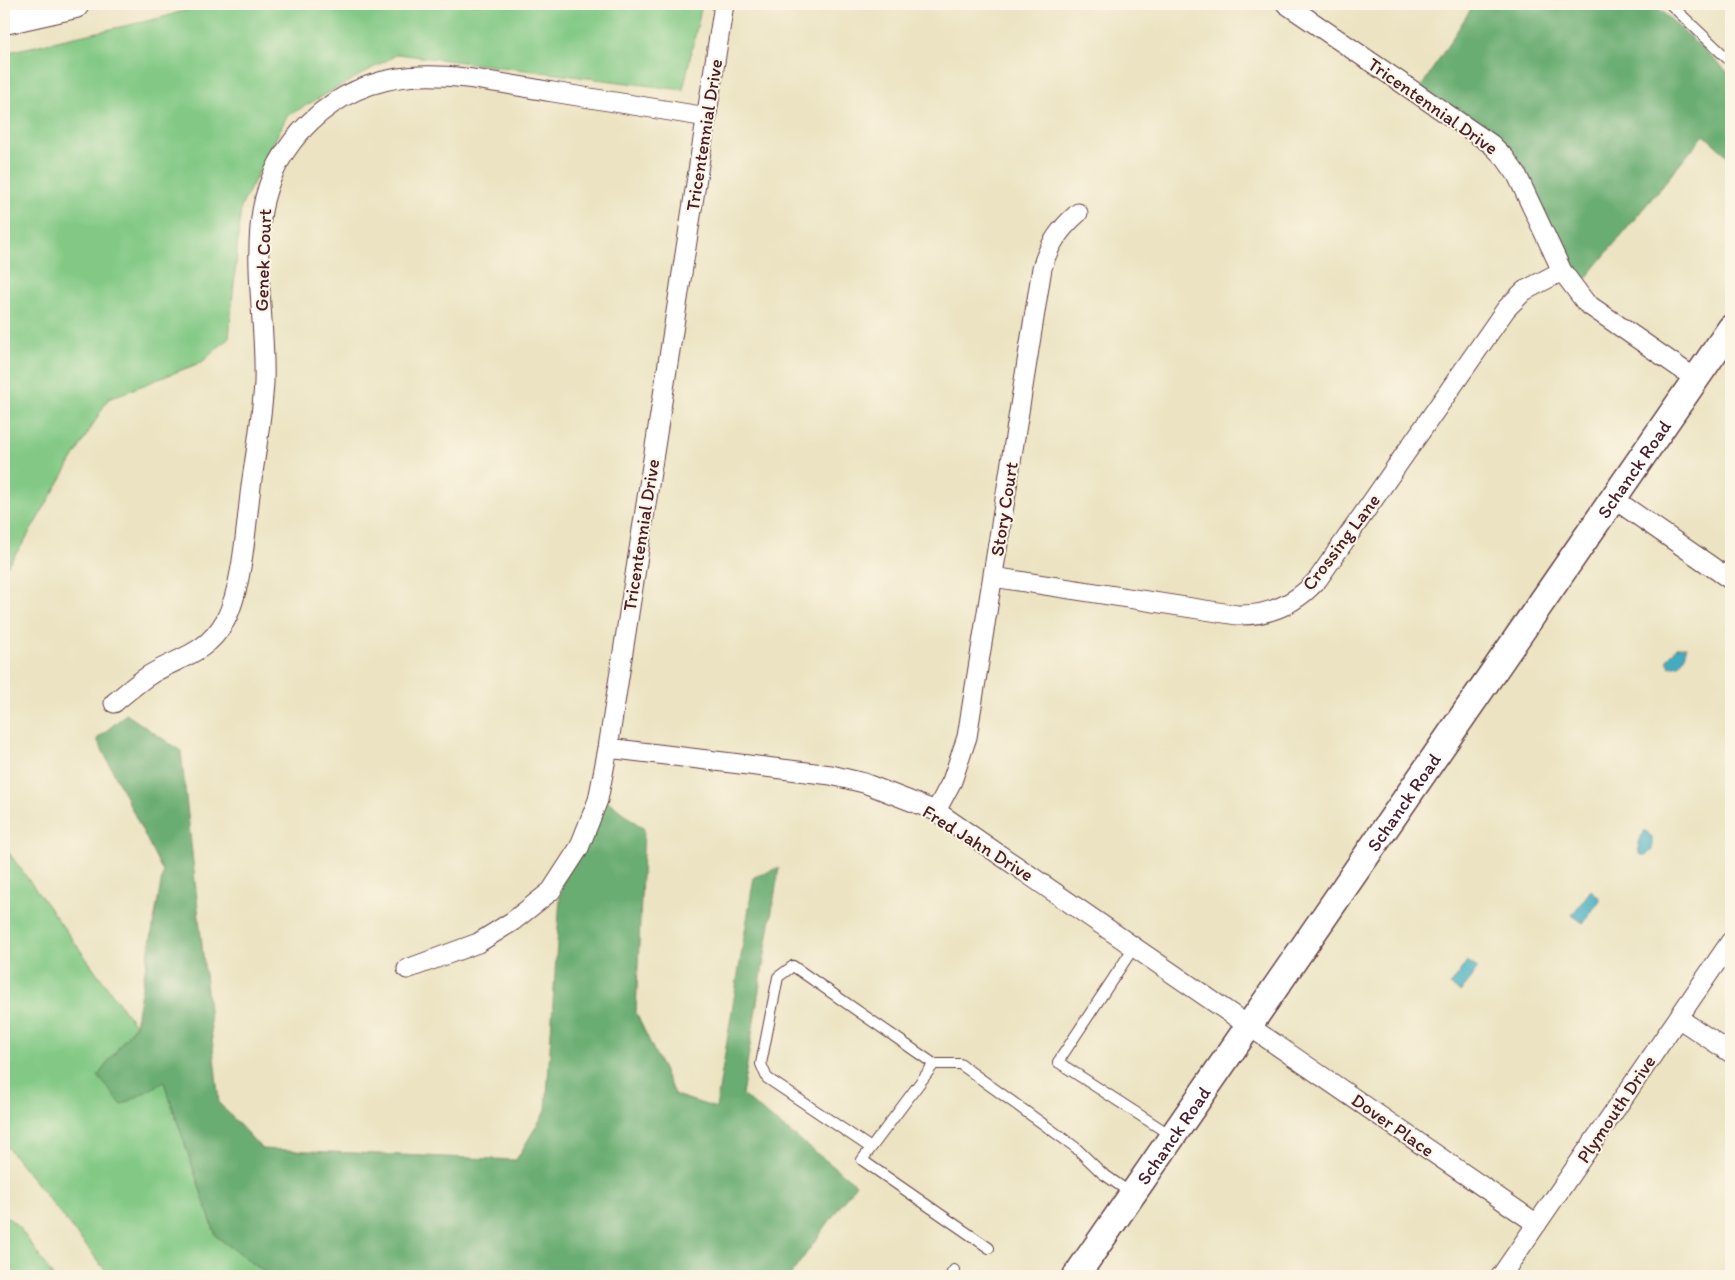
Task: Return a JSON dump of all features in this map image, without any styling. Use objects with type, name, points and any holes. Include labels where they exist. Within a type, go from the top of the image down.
[{"type":"highway","points":[[4,20],[75,4]]},
{"type":"street","name":"Tricentennial Drive","points":[[407,969],[478,943],[512,921],[551,891],[579,848],[598,800],[608,748],[724,4]]},
{"type":"street","name":"Tricentennial Drive","points":[[1286,4],[1491,144],[1505,158],[1517,175],[1562,272],[1586,303],[1696,379]]},
{"type":"street","name":"Genek Court","points":[[114,703],[150,675],[186,658],[206,644],[224,621],[236,589],[264,382],[260,268],[262,211],[271,176],[283,154],[299,132],[342,96],[364,86],[389,78],[442,74],[707,117]]},
{"type":"street","name":"Story Court","points":[[936,811],[952,781],[967,737],[1042,268],[1053,240],[1078,212]]},
{"type":"street","name":"Crossing Lane","points":[[993,577],[1237,615],[1271,612],[1290,604],[1307,592],[1318,579],[1506,309],[1524,291],[1562,272]]},
{"type":"street","name":"Schanck Road","points":[[1076,1276],[1731,328]]},
{"type":"street","points":[[1614,499],[1731,580]]},
{"type":"street","name":"Fred Jahn Drive","points":[[608,748],[832,775],[864,783],[936,811],[1250,1025]]},
{"type":"street","name":"Plymouth Drive","points":[[1501,1276],[1731,941]]},
{"type":"street","points":[[1678,1018],[1731,1053]]},
{"type":"street","name":"Dover Place","points":[[1250,1025],[1537,1224]]},
{"type":"lane","points":[[1670,4],[1731,62]]},
{"type":"lane","points":[[1134,947],[1058,1062],[1172,1136]]},
{"type":"lane","points":[[871,1148],[767,1078],[761,1064],[778,977],[792,966],[934,1064],[960,1064],[1075,1147],[1102,1173],[1132,1194]]},
{"type":"lane","points":[[934,1064],[862,1160],[989,1248]]},
{"type":"green space","points":[[207,4],[702,4],[683,90],[398,54],[287,116],[241,207],[229,338],[202,362],[108,399],[22,545],[4,570],[4,53],[160,18]]},
{"type":"green space","points":[[1474,4],[1654,4],[1731,75],[1731,159],[1704,135],[1577,289],[1508,162],[1418,92]]},
{"type":"green space","points":[[126,714],[181,751],[219,1103],[262,1149],[516,1160],[546,1110],[561,882],[605,799],[644,829],[636,1013],[675,1095],[716,1108],[754,877],[779,868],[742,1095],[856,1184],[790,1276],[270,1276],[216,1236],[164,1082],[122,1105],[98,1076],[135,1025],[163,872],[97,739]]},
{"type":"green space","points":[[4,846],[135,1025],[98,1076],[164,1082],[216,1236],[270,1276],[110,1276],[4,1143]]},
{"type":"green space","points":[[4,1214],[19,1227],[53,1276],[4,1276]]},
{"type":"water","points":[[1677,647],[1686,647],[1686,655],[1679,665],[1670,667],[1667,660]]},
{"type":"water","points":[[1645,830],[1652,837],[1652,850],[1646,856],[1639,854],[1638,842]]},
{"type":"water","points":[[1591,890],[1601,899],[1583,923],[1572,915]]},
{"type":"water","points":[[1467,961],[1478,968],[1461,992],[1450,985]]}]
